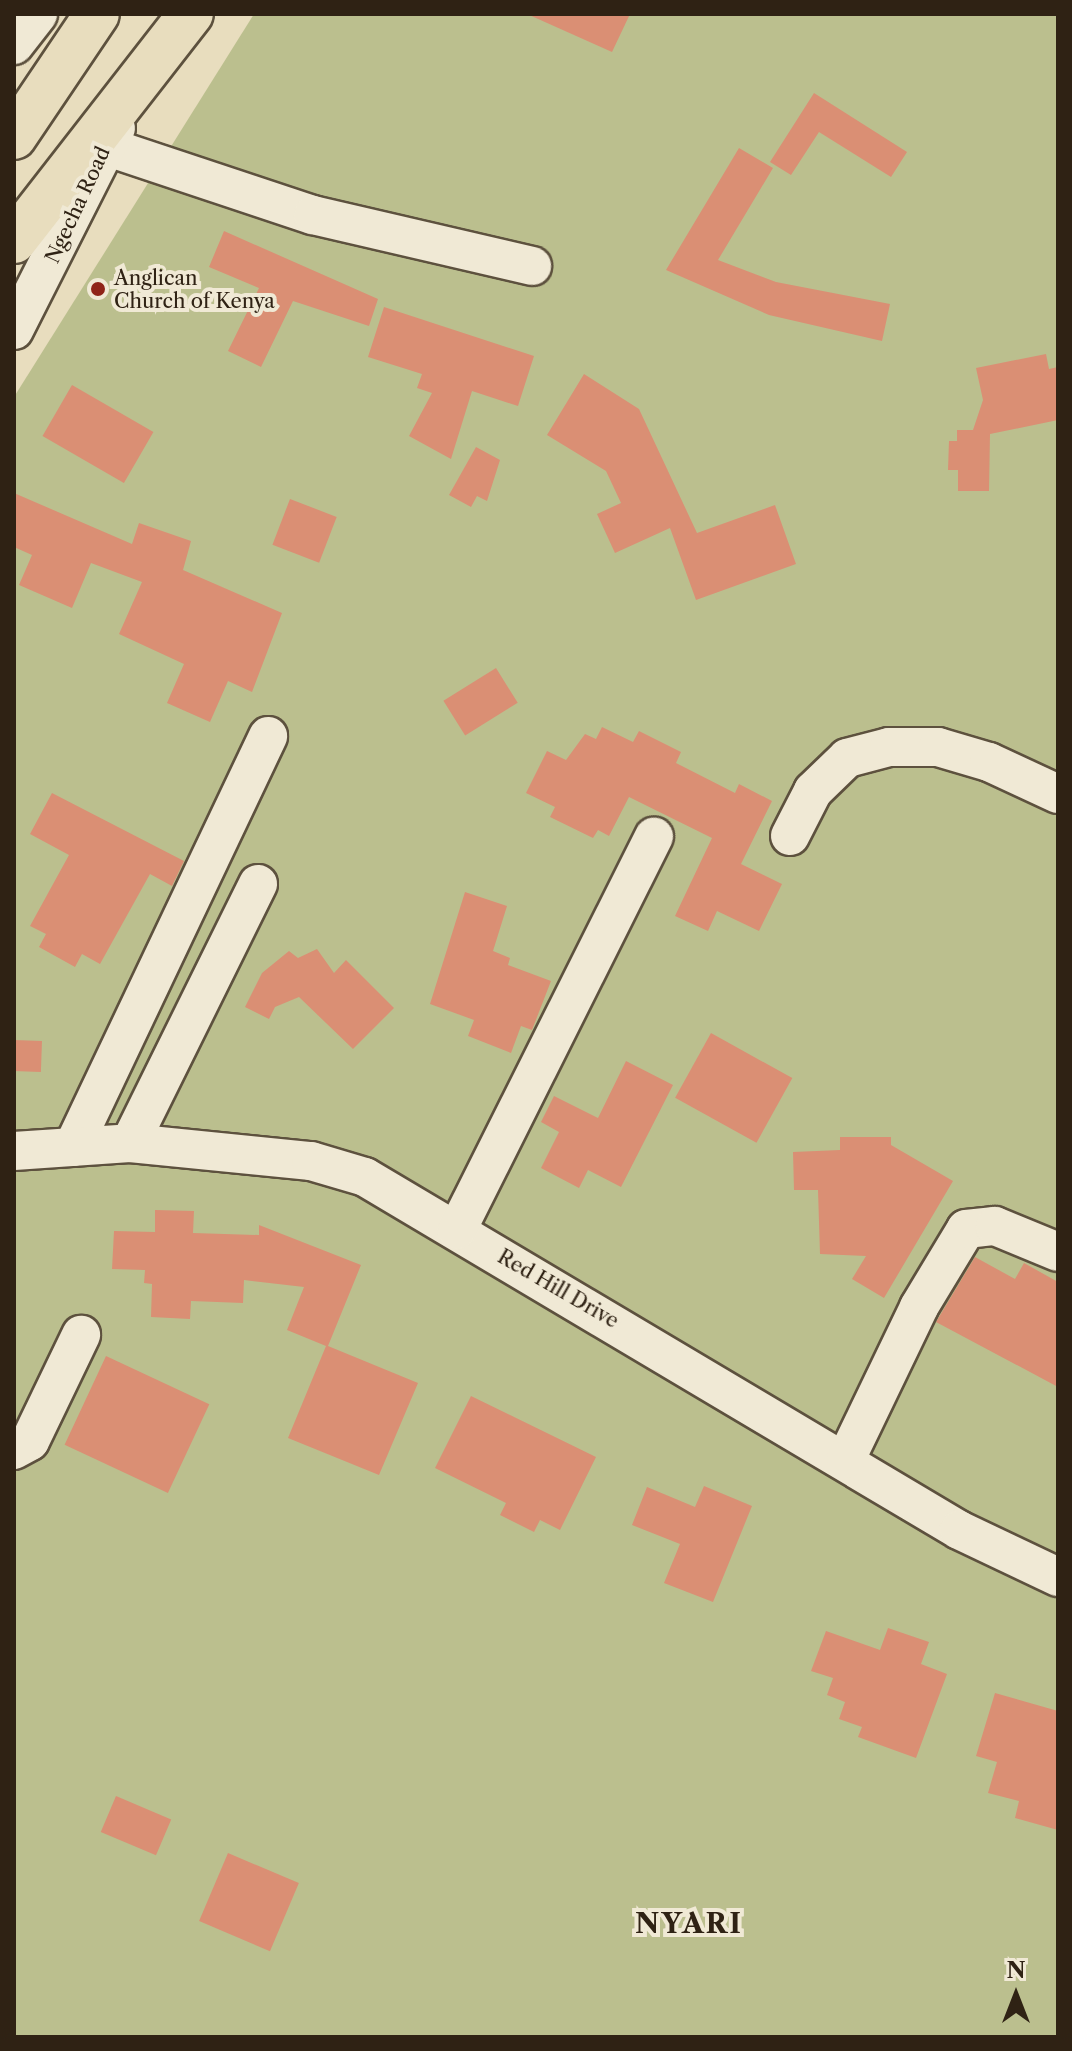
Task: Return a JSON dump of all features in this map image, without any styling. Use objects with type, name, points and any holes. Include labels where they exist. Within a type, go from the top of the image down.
[{"type":"main road","points":[[14,137],[97,14]]},
{"type":"main road","points":[[14,241],[143,80],[191,14]]},
{"type":"street","points":[[14,45],[38,14]]},
{"type":"street","name":"Ngecha Road","points":[[14,330],[105,146],[143,80]]},
{"type":"street","points":[[105,146],[313,215],[532,266]]},
{"type":"street","points":[[73,1147],[268,736]]},
{"type":"street","points":[[790,836],[813,791],[847,758],[889,747],[938,747],[989,762],[1058,794]]},
{"type":"street","points":[[457,1230],[654,837]]},
{"type":"street","points":[[130,1143],[258,884]]},
{"type":"street","name":"Red Hill Drive","points":[[14,1151],[130,1143],[311,1161],[365,1177],[846,1459],[959,1530],[1058,1577]]},
{"type":"street","points":[[846,1459],[919,1307],[966,1229],[995,1226],[1058,1252]]},
{"type":"street","points":[[14,1450],[30,1441],[81,1335]]},
{"type":"green space","points":[[254,14],[1058,14],[1058,2037],[14,2037],[14,397]]},
{"type":"building","points":[[527,14],[630,14],[612,52]]},
{"type":"building","points":[[814,93],[907,152],[891,177],[819,132],[791,175],[770,162]]},
{"type":"building","points":[[739,148],[773,168],[718,260],[776,282],[890,304],[882,341],[769,315],[666,270]]},
{"type":"building","points":[[224,231],[378,299],[369,326],[293,301],[261,367],[228,351],[259,288],[209,267]]},
{"type":"building","points":[[384,307],[534,356],[518,406],[472,391],[451,459],[409,436],[432,393],[417,388],[422,374],[368,357]]},
{"type":"building","points":[[1046,354],[1049,369],[1058,367],[1058,420],[990,434],[989,491],[958,491],[958,470],[948,470],[949,441],[957,441],[957,430],[973,430],[983,400],[976,368]]},
{"type":"building","points":[[584,374],[639,409],[697,533],[775,505],[796,564],[696,600],[670,528],[615,553],[597,514],[621,503],[606,471],[547,435]]},
{"type":"building","points":[[72,385],[153,432],[124,483],[42,436]]},
{"type":"building","points":[[476,447],[500,460],[487,501],[477,496],[471,507],[449,495]]},
{"type":"building","points":[[14,493],[132,544],[139,523],[191,541],[183,570],[282,613],[252,692],[228,681],[210,722],[167,703],[184,664],[119,634],[142,582],[91,563],[72,608],[19,585],[32,555],[14,547]]},
{"type":"building","points":[[290,499],[337,517],[319,563],[272,545]]},
{"type":"building","points":[[496,668],[518,703],[465,736],[443,701]]},
{"type":"building","points":[[602,727],[633,742],[639,731],[681,752],[676,763],[735,793],[739,784],[772,801],[741,864],[782,884],[759,931],[717,911],[708,931],[675,916],[712,838],[629,797],[609,836],[598,830],[593,838],[550,817],[555,807],[526,793],[547,751],[566,760],[585,734],[596,739]]},
{"type":"building","points":[[52,793],[184,861],[172,886],[150,874],[100,964],[82,954],[75,967],[39,947],[46,934],[30,926],[69,855],[30,834]]},
{"type":"building","points":[[465,892],[507,906],[493,951],[510,958],[508,965],[551,981],[532,1030],[521,1026],[511,1053],[468,1036],[474,1020],[430,1004]]},
{"type":"building","points":[[317,949],[334,973],[346,960],[394,1008],[353,1049],[299,997],[275,1007],[269,1019],[245,1007],[262,973],[289,951],[298,958]]},
{"type":"building","points":[[711,1033],[792,1078],[756,1143],[675,1098]]},
{"type":"building","points":[[14,1040],[42,1041],[41,1072],[14,1071]]},
{"type":"building","points":[[626,1061],[673,1085],[621,1187],[588,1170],[579,1188],[541,1168],[559,1132],[541,1122],[554,1096],[598,1118]]},
{"type":"building","points":[[840,1137],[891,1137],[891,1145],[953,1181],[884,1298],[852,1279],[866,1256],[820,1254],[818,1190],[794,1190],[793,1152],[840,1150]]},
{"type":"building","points":[[155,1210],[194,1211],[193,1233],[259,1235],[259,1225],[361,1265],[328,1346],[418,1383],[379,1475],[288,1438],[326,1346],[287,1330],[304,1287],[244,1280],[243,1303],[191,1301],[190,1319],[151,1317],[152,1284],[144,1283],[145,1270],[112,1269],[114,1231],[155,1232]]},
{"type":"building","points":[[975,1257],[1015,1279],[1024,1263],[1058,1282],[1058,1387],[936,1322]]},
{"type":"building","points":[[106,1356],[209,1404],[168,1493],[65,1445]]},
{"type":"building","points":[[471,1396],[596,1457],[560,1530],[540,1520],[534,1532],[500,1515],[506,1503],[435,1468]]},
{"type":"building","points":[[704,1486],[752,1506],[713,1602],[664,1583],[680,1544],[632,1525],[647,1487],[695,1507]]},
{"type":"building","points":[[888,1628],[929,1642],[921,1664],[947,1674],[916,1758],[858,1737],[862,1727],[839,1719],[845,1702],[827,1695],[833,1678],[811,1671],[826,1631],[880,1650]]},
{"type":"building","points":[[995,1693],[1058,1711],[1058,1830],[1015,1818],[1019,1801],[988,1793],[997,1762],[976,1756]]},
{"type":"building","points":[[116,1796],[171,1819],[156,1855],[101,1832]]},
{"type":"building","points":[[228,1853],[299,1883],[270,1951],[199,1921]]},
{"type":"place","name":"Anglican Church of Kenya","points":[[98,289]]},
{"type":"district","name":"NYARI","points":[[689,1923]]}]
